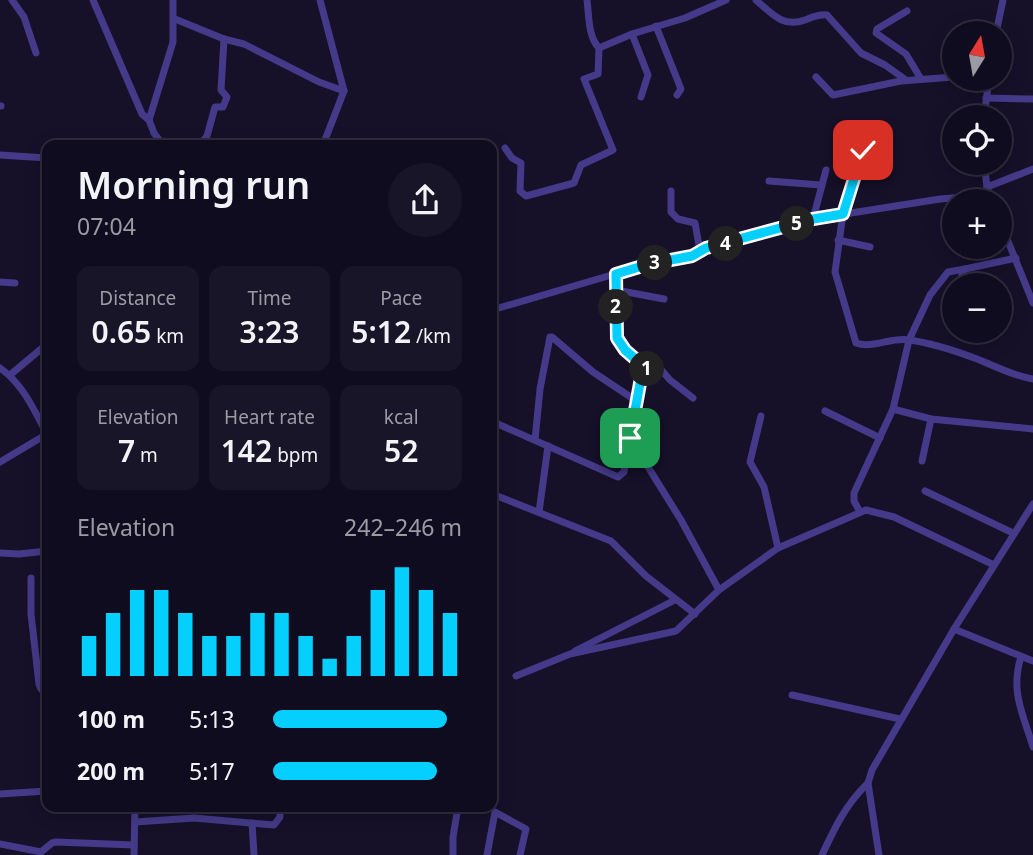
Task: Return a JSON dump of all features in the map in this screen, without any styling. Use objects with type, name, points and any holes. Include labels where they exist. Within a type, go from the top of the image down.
[{"type":"street","points":[[12,0],[24,17],[36,53]]},
{"type":"street","points":[[93,0],[142,114],[149,120],[159,140]]},
{"type":"street","points":[[149,120],[173,42],[173,0]]},
{"type":"street","points":[[320,0],[344,92],[325,140]]},
{"type":"street","points":[[505,148],[512,158],[521,163],[520,191],[526,196],[574,183],[581,165],[613,150],[584,79],[598,74],[599,48],[595,45],[588,17],[587,0]]},
{"type":"street","points":[[599,48],[632,34],[685,18],[726,0]]},
{"type":"street","points":[[756,0],[788,23],[827,15],[862,53],[906,80]]},
{"type":"street","points":[[999,21],[1003,0]]},
{"type":"street","points":[[907,11],[877,29],[876,33],[906,54],[921,79]]},
{"type":"street","points":[[174,19],[244,44],[318,82],[344,92]]},
{"type":"street","points":[[656,26],[681,89],[677,94]]},
{"type":"street","points":[[632,34],[648,75],[641,97]]},
{"type":"street","points":[[204,140],[215,107],[223,107],[227,97],[221,90],[224,39]]},
{"type":"street","points":[[816,77],[833,95],[906,80],[942,78]]},
{"type":"street","points":[[985,105],[987,91]]},
{"type":"street","points":[[986,98],[1033,99]]},
{"type":"street","points":[[866,140],[843,214],[835,272],[856,343],[868,345],[891,340],[909,340],[973,357],[1033,379]]},
{"type":"street","points":[[0,155],[42,158]]},
{"type":"street","points":[[999,189],[1033,169]]},
{"type":"street","points":[[813,219],[826,170]]},
{"type":"street","points":[[769,181],[821,185]]},
{"type":"street","points":[[671,191],[671,212],[678,219],[695,223],[698,250],[702,251]]},
{"type":"street","points":[[497,309],[649,264],[692,256],[813,219],[942,199]]},
{"type":"street","points":[[838,240],[870,247]]},
{"type":"street","points":[[1012,249],[1033,303]]},
{"type":"street","points":[[860,512],[854,501],[855,494],[893,409],[909,340],[930,295],[948,272],[1016,258]]},
{"type":"street","points":[[963,273],[965,269]]},
{"type":"street","points":[[616,274],[617,338],[625,350],[648,370]]},
{"type":"street","points":[[0,282],[15,283]]},
{"type":"street","points":[[616,290],[664,299]]},
{"type":"street","points":[[535,440],[540,389],[550,337],[593,372],[635,400]]},
{"type":"street","points":[[10,374],[42,348]]},
{"type":"street","points":[[497,422],[618,477],[624,472],[641,378],[648,370],[655,366],[661,368],[670,380],[693,398]]},
{"type":"street","points":[[0,368],[10,374],[22,388],[42,425]]},
{"type":"street","points":[[591,381],[593,372]]},
{"type":"street","points":[[893,409],[931,419],[1033,429]]},
{"type":"street","points":[[825,411],[880,438]]},
{"type":"street","points":[[761,416],[750,462],[764,486],[778,548]]},
{"type":"street","points":[[922,461],[931,419]]},
{"type":"street","points":[[0,462],[42,437]]},
{"type":"street","points":[[630,438],[681,520],[719,590]]},
{"type":"street","points":[[538,512],[548,446]]},
{"type":"street","points":[[925,491],[1013,533]]},
{"type":"street","points":[[497,496],[611,541],[646,576],[695,614]]},
{"type":"street","points":[[879,855],[868,783],[872,770],[954,629],[1033,504]]},
{"type":"street","points":[[562,657],[676,631],[719,590],[778,548],[860,512],[874,510],[894,517],[993,565]]},
{"type":"street","points":[[0,553],[42,552]]},
{"type":"street","points":[[31,578],[31,614],[38,684],[42,690]]},
{"type":"street","points":[[516,676],[562,657],[675,600]]},
{"type":"street","points":[[954,629],[1033,661]]},
{"type":"street","points":[[1021,657],[1017,673],[1017,700],[1033,747]]},
{"type":"street","points":[[792,695],[900,719]]},
{"type":"street","points":[[822,855],[840,815],[868,783]]},
{"type":"street","points":[[0,794],[42,791]]},
{"type":"street","points":[[134,855],[135,812]]},
{"type":"street","points":[[135,821],[194,818],[274,825],[280,812]]},
{"type":"street","points":[[453,855],[457,812]]},
{"type":"street","points":[[487,855],[495,812],[526,829],[520,855]]},
{"type":"street","points":[[252,823],[254,855]]},
{"type":"street","points":[[0,844],[41,852],[57,842],[134,845]]},
{"type":"route","points":[[630,438],[635,400],[641,378],[648,370],[625,350],[617,338],[616,274],[649,264],[692,256],[706,248],[813,219],[843,214],[863,150]]}]
